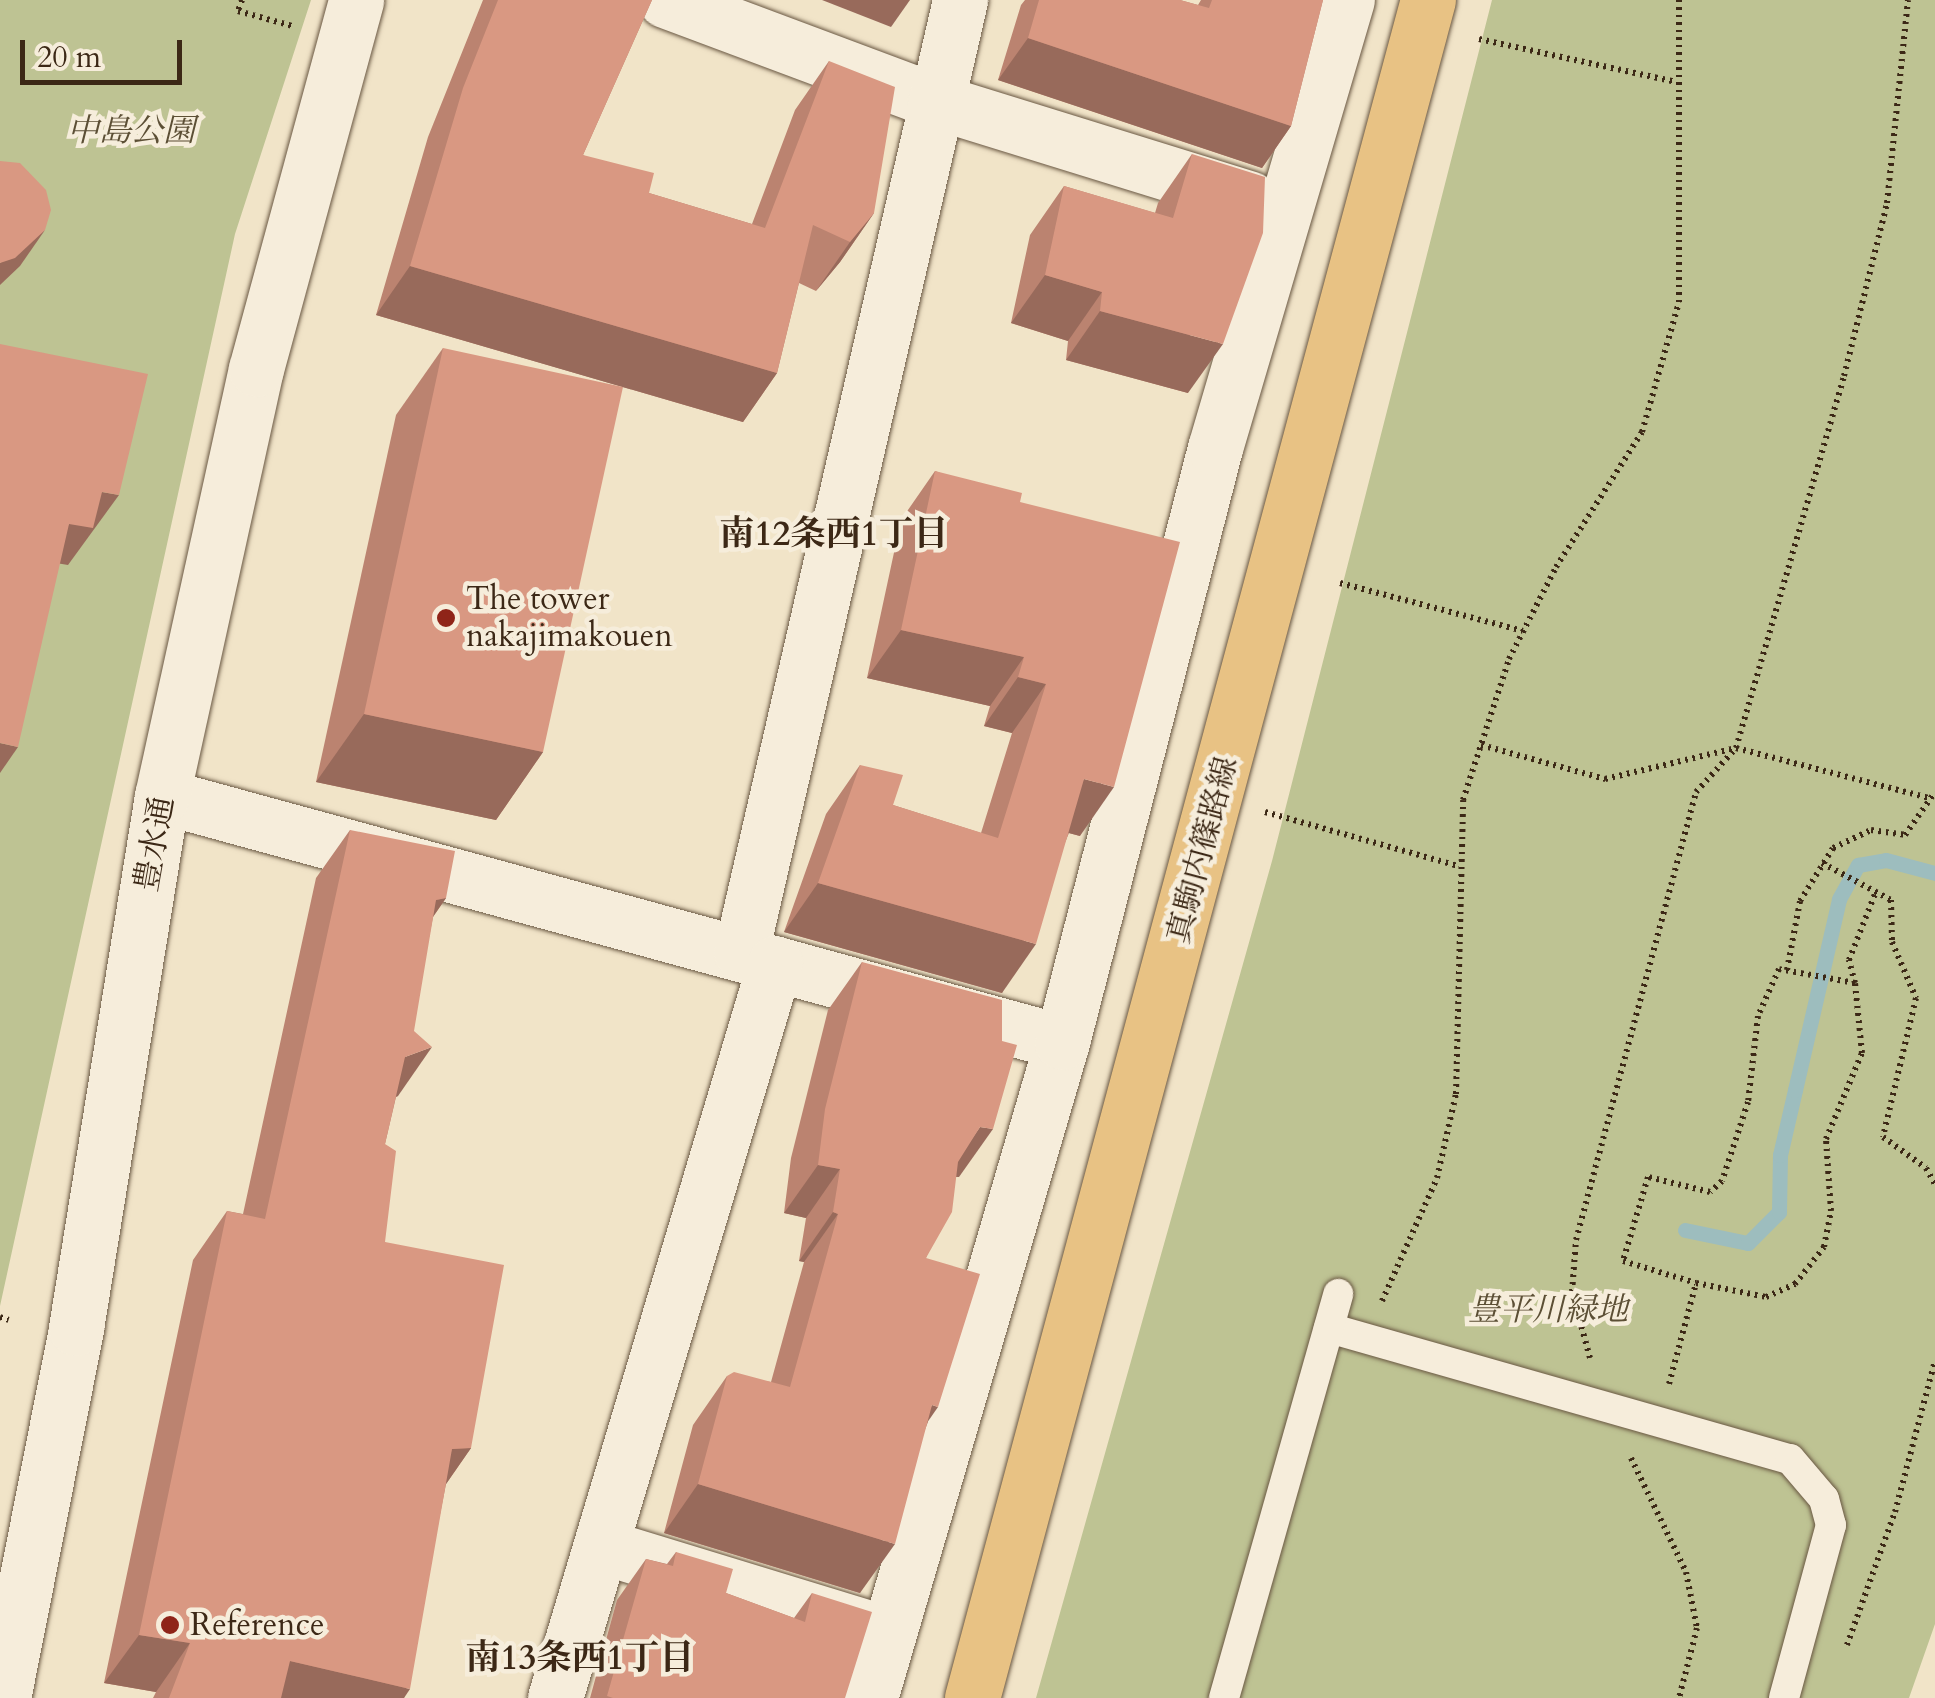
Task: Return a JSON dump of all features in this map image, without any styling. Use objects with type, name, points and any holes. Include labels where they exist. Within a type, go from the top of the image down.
[{"type":"main road","name":"真駒内篠路線","points":[[972,1698],[1428,0]]},
{"type":"street","name":"豊水通","points":[[3,1698],[76,1328],[162,796],[256,368],[356,0]]},
{"type":"street","points":[[665,0],[935,100],[1290,211]]},
{"type":"street","points":[[555,1698],[601,1546],[758,958],[935,100],[960,0]]},
{"type":"street","points":[[870,1698],[1062,1042],[1215,448],[1290,211],[1347,0]]},
{"type":"street","points":[[162,796],[1062,1042]]},
{"type":"street","points":[[601,1546],[888,1634]]},
{"type":"lane","points":[[1224,1698],[1338,1294]]},
{"type":"lane","points":[[1329,1328],[1790,1459],[1824,1499],[1831,1525],[1784,1698]]},
{"type":"path","points":[[242,0],[238,12],[293,26]]},
{"type":"path","points":[[1380,1306],[1437,1178],[1456,1094],[1463,800],[1524,631],[1642,432],[1680,302],[1682,227],[1676,82],[1679,0]]},
{"type":"path","points":[[1679,1698],[1696,1628],[1686,1572],[1606,1404],[1572,1292],[1576,1240],[1696,792],[1736,748],[1887,204],[1908,0]]},
{"type":"path","points":[[1479,39],[1676,82]]},
{"type":"path","points":[[1340,584],[1524,631]]},
{"type":"path","points":[[1481,744],[1605,779],[1736,748],[1932,795],[1906,835],[1872,830],[1850,837],[1822,863],[1800,902],[1787,970]]},
{"type":"path","points":[[1264,812],[1459,866]]},
{"type":"path","points":[[1822,863],[1890,900],[1892,942],[1916,998],[1883,1137],[1926,1168],[1935,1184]]},
{"type":"path","points":[[1855,983],[1779,969],[1758,1016],[1748,1102],[1722,1181],[1710,1192],[1648,1177],[1623,1261],[1696,1283],[1766,1297],[1796,1284],[1818,1259],[1831,1212],[1826,1139],[1862,1053],[1855,983],[1849,960],[1871,893]]},
{"type":"path","points":[[1659,1419],[1696,1283]]},
{"type":"path","points":[[0,1317],[9,1320]]},
{"type":"path","points":[[1841,1661],[1894,1512],[1935,1361]]},
{"type":"green space","name":"中島公園","points":[[0,0],[311,0],[235,234],[0,1306]]},
{"type":"green space","name":"豊平川緑地","points":[[1492,0],[1935,0],[1935,1624],[1909,1698],[1036,1698],[1272,861]]},
{"type":"building","points":[[498,0],[652,0],[583,155],[654,173],[649,193],[765,228],[829,61],[895,87],[874,213],[850,242],[813,225],[777,373],[410,266],[463,88]]},
{"type":"building","points":[[1039,0],[1180,0],[1209,8],[1212,0],[1323,0],[1291,126],[1028,38]]},
{"type":"building","points":[[1192,154],[1265,177],[1263,233],[1223,344],[1100,311],[1102,292],[1045,275],[1064,186],[1173,218]]},
{"type":"building","points":[[0,161],[20,163],[46,190],[51,210],[45,230],[15,258],[0,263]]},
{"type":"building","points":[[0,344],[148,374],[119,495],[102,492],[93,528],[69,524],[18,747],[0,743]]},
{"type":"building","name":"The tower nakajimakouen","points":[[443,348],[623,387],[543,752],[364,714]]},
{"type":"building","points":[[935,471],[1022,493],[1020,502],[1180,542],[1114,787],[1084,779],[1036,944],[818,883],[860,765],[903,775],[893,805],[998,838],[1046,684],[1018,677],[1024,657],[901,630]]},
{"type":"building","points":[[350,830],[455,851],[446,898],[436,900],[414,1031],[432,1047],[405,1057],[385,1144],[396,1151],[385,1242],[504,1265],[471,1448],[452,1449],[410,1689],[290,1661],[281,1698],[169,1698],[190,1643],[139,1635],[227,1211],[265,1219]]},
{"type":"building","points":[[862,962],[1002,1000],[1002,1041],[1017,1045],[993,1129],[980,1127],[958,1162],[952,1212],[926,1258],[980,1274],[938,1407],[932,1405],[895,1544],[698,1484],[727,1376],[734,1372],[790,1387],[838,1214],[833,1212],[840,1169],[818,1165],[825,1109]]},
{"type":"building","points":[[676,1552],[733,1569],[726,1593],[805,1622],[812,1593],[872,1612],[845,1698],[607,1696],[646,1559],[673,1566]]},
{"type":"waterway","points":[[1685,1230],[1748,1243],[1779,1212],[1780,1155],[1839,899],[1858,865],[1886,860],[1935,873]]},
{"type":"place","name":"The tower nakajimakouen","points":[[446,618]]},
{"type":"place","name":"Reference","points":[[170,1625]]},
{"type":"district","name":"南12条西1丁目","points":[[834,534]]},
{"type":"district","name":"南13条西1丁目","points":[[580,1658]]}]
